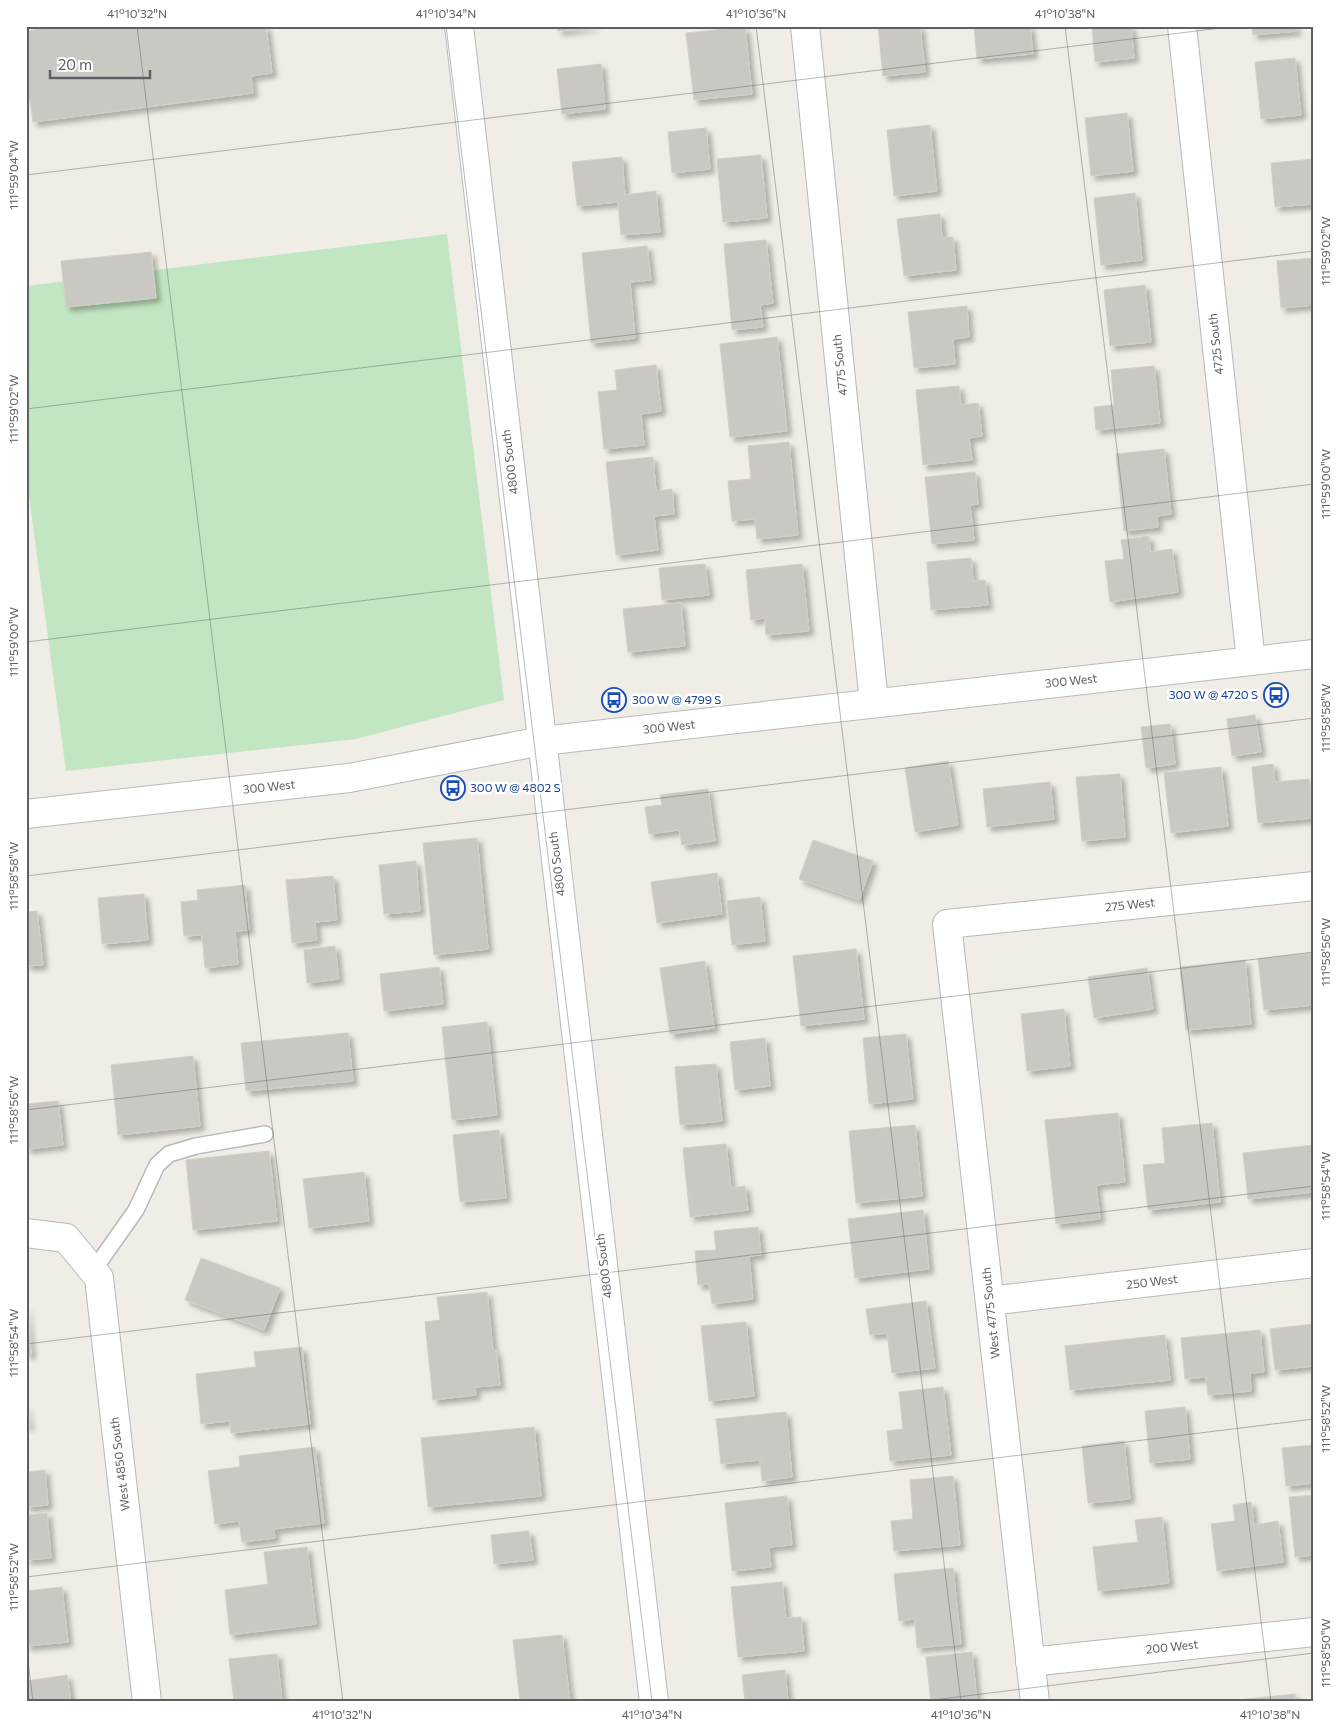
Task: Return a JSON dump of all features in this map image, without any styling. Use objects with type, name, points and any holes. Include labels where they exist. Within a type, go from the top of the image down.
[{"type":"street","name":"4800 South","points":[[459,26],[654,1702]]},
{"type":"street","name":"4775 South","points":[[805,26],[874,703]]},
{"type":"street","name":"4725 South","points":[[1182,26],[1251,661]]},
{"type":"street","name":"300 West","points":[[26,814],[349,778],[542,741],[1314,654]]},
{"type":"street","name":"275 West","points":[[947,924],[1314,886]]},
{"type":"street","name":"West 4775 South","points":[[947,924],[1034,1702]]},
{"type":"street","name":"West 4850 South","points":[[26,1233],[66,1238],[99,1278],[147,1702]]},
{"type":"street","name":"250 West","points":[[990,1300],[1314,1263]]},
{"type":"street","name":"200 West","points":[[1030,1662],[1314,1632]]},
{"type":"lane","points":[[93,1271],[136,1210],[157,1165],[169,1154],[196,1146],[265,1134]]},
{"type":"green space","points":[[447,234],[504,700],[356,739],[66,771],[26,474],[26,286]]},
{"type":"building","points":[[64,26],[266,26],[272,73],[251,76],[253,93],[33,122],[30,99],[26,99],[26,31]]},
{"type":"building","points":[[557,26],[595,26],[558,31]]},
{"type":"building","points":[[878,26],[920,26],[925,72],[883,76]]},
{"type":"building","points":[[974,26],[1030,26],[1033,54],[977,59]]},
{"type":"building","points":[[1092,26],[1131,26],[1134,58],[1095,62]]},
{"type":"building","points":[[1252,26],[1296,26],[1296,31],[1253,35]]},
{"type":"building","points":[[745,27],[752,94],[694,100],[686,33]]},
{"type":"building","points":[[1295,58],[1301,115],[1261,119],[1255,62]]},
{"type":"building","points":[[601,64],[605,109],[562,114],[557,69]]},
{"type":"building","points":[[1127,113],[1133,171],[1091,176],[1085,118]]},
{"type":"building","points":[[930,125],[937,191],[894,196],[887,130]]},
{"type":"building","points":[[706,128],[710,169],[672,173],[668,132]]},
{"type":"building","points":[[761,155],[767,218],[723,222],[717,159]]},
{"type":"building","points":[[622,157],[625,195],[656,191],[660,232],[621,235],[618,202],[577,206],[572,162]]},
{"type":"building","points":[[1314,159],[1314,204],[1275,207],[1271,163]]},
{"type":"building","points":[[1135,193],[1142,260],[1101,265],[1094,198]]},
{"type":"building","points":[[940,214],[942,238],[953,237],[956,270],[904,276],[897,219]]},
{"type":"building","points":[[766,240],[773,303],[760,305],[763,327],[732,330],[724,244]]},
{"type":"building","points":[[647,246],[651,280],[630,282],[635,338],[591,343],[582,253]]},
{"type":"building","points":[[151,252],[156,298],[66,307],[61,261]]},
{"type":"building","points":[[1314,258],[1314,305],[1281,308],[1277,261]]},
{"type":"building","points":[[1145,285],[1151,342],[1110,346],[1104,290]]},
{"type":"building","points":[[967,306],[969,337],[953,339],[955,364],[914,368],[908,312]]},
{"type":"building","points":[[777,337],[787,431],[730,437],[720,344]]},
{"type":"building","points":[[656,365],[661,411],[641,414],[644,445],[604,449],[598,392],[617,390],[615,370]]},
{"type":"building","points":[[1154,366],[1160,423],[1096,430],[1094,407],[1114,405],[1111,370]]},
{"type":"building","points":[[959,386],[961,405],[978,403],[982,436],[969,438],[972,460],[923,465],[916,390]]},
{"type":"building","points":[[789,442],[798,535],[757,539],[755,519],[732,521],[728,481],[751,479],[748,446]]},
{"type":"building","points":[[1164,449],[1171,514],[1157,516],[1158,527],[1124,531],[1116,454]]},
{"type":"building","points":[[653,457],[656,491],[672,489],[674,514],[654,516],[658,550],[616,555],[606,462]]},
{"type":"building","points":[[975,472],[978,504],[970,505],[974,540],[932,544],[925,477]]},
{"type":"building","points":[[1149,536],[1150,552],[1172,549],[1178,592],[1110,602],[1105,561],[1124,559],[1121,540]]},
{"type":"building","points":[[971,558],[973,581],[985,580],[988,605],[931,610],[927,562]]},
{"type":"building","points":[[705,564],[709,595],[662,600],[659,568]]},
{"type":"building","points":[[802,564],[809,631],[766,635],[765,618],[751,620],[746,570]]},
{"type":"building","points":[[681,603],[685,646],[628,652],[623,609]]},
{"type":"building","points":[[1255,715],[1261,752],[1232,756],[1227,719]]},
{"type":"building","points":[[1170,724],[1175,764],[1146,768],[1141,727]]},
{"type":"building","points":[[948,761],[958,825],[915,832],[905,768]]},
{"type":"building","points":[[1273,764],[1275,782],[1309,779],[1313,818],[1258,823],[1252,767]]},
{"type":"building","points":[[1221,767],[1228,826],[1171,833],[1164,773]]},
{"type":"building","points":[[1120,774],[1125,837],[1082,841],[1076,777]]},
{"type":"building","points":[[1050,782],[1054,819],[987,827],[983,789]]},
{"type":"building","points":[[708,789],[715,841],[682,845],[679,830],[649,834],[645,807],[662,805],[660,795]]},
{"type":"building","points":[[477,838],[488,949],[434,955],[423,843]]},
{"type":"building","points":[[813,840],[873,861],[859,900],[799,879]]},
{"type":"building","points":[[416,861],[420,911],[384,914],[379,865]]},
{"type":"building","points":[[717,873],[722,914],[657,923],[651,882]]},
{"type":"building","points":[[333,876],[337,920],[315,922],[317,940],[292,943],[286,880]]},
{"type":"building","points":[[245,885],[249,930],[235,931],[238,964],[205,968],[202,935],[184,936],[181,902],[198,900],[197,890]]},
{"type":"building","points":[[144,894],[148,940],[102,944],[98,898]]},
{"type":"building","points":[[760,897],[765,941],[732,945],[727,901]]},
{"type":"building","points":[[37,911],[43,965],[26,966],[26,912]]},
{"type":"building","points":[[335,946],[339,979],[307,983],[304,950]]},
{"type":"building","points":[[856,949],[864,1019],[801,1026],[793,956]]},
{"type":"building","points":[[1314,953],[1314,1005],[1264,1010],[1258,959]]},
{"type":"building","points":[[1245,960],[1251,1024],[1186,1030],[1180,967]]},
{"type":"building","points":[[705,961],[714,1028],[670,1034],[660,968]]},
{"type":"building","points":[[439,967],[443,1004],[384,1011],[380,974]]},
{"type":"building","points":[[1147,968],[1153,1009],[1094,1018],[1088,977]]},
{"type":"building","points":[[1064,1009],[1070,1066],[1027,1071],[1021,1014]]},
{"type":"building","points":[[487,1022],[497,1115],[452,1120],[442,1027]]},
{"type":"building","points":[[348,1033],[353,1081],[246,1091],[241,1043]]},
{"type":"building","points":[[906,1034],[913,1099],[869,1104],[863,1038]]},
{"type":"building","points":[[765,1038],[770,1086],[735,1090],[730,1042]]},
{"type":"building","points":[[193,1056],[200,1126],[118,1135],[111,1065]]},
{"type":"building","points":[[716,1064],[722,1121],[680,1125],[675,1067]]},
{"type":"building","points":[[58,1101],[63,1145],[26,1149],[26,1104]]},
{"type":"building","points":[[1118,1113],[1125,1182],[1096,1185],[1100,1219],[1056,1224],[1045,1120]]},
{"type":"building","points":[[1212,1123],[1220,1202],[1148,1210],[1143,1165],[1165,1163],[1162,1128]]},
{"type":"building","points":[[915,1125],[922,1196],[856,1203],[849,1131]]},
{"type":"building","points":[[499,1130],[506,1198],[460,1202],[453,1135]]},
{"type":"building","points":[[726,1144],[731,1188],[745,1186],[748,1210],[690,1217],[683,1148]]},
{"type":"building","points":[[1314,1145],[1314,1192],[1248,1199],[1243,1153]]},
{"type":"building","points":[[269,1151],[277,1221],[193,1230],[186,1160]]},
{"type":"building","points":[[364,1172],[369,1221],[309,1228],[303,1179]]},
{"type":"building","points":[[923,1210],[929,1269],[855,1278],[848,1219]]},
{"type":"building","points":[[758,1227],[761,1255],[749,1256],[753,1299],[712,1304],[709,1284],[698,1285],[695,1251],[716,1250],[714,1231]]},
{"type":"building","points":[[201,1258],[280,1288],[264,1330],[185,1300]]},
{"type":"building","points":[[487,1292],[493,1351],[496,1350],[500,1385],[475,1387],[476,1395],[433,1400],[425,1322],[440,1320],[437,1297]]},
{"type":"building","points":[[926,1301],[935,1368],[892,1373],[887,1333],[870,1335],[866,1309]]},
{"type":"building","points":[[26,1307],[31,1354],[26,1355]]},
{"type":"building","points":[[746,1322],[754,1396],[709,1401],[701,1326]]},
{"type":"building","points":[[1314,1324],[1314,1366],[1275,1370],[1270,1329]]},
{"type":"building","points":[[1260,1330],[1264,1372],[1250,1373],[1251,1391],[1208,1395],[1206,1377],[1185,1379],[1181,1338]]},
{"type":"building","points":[[1165,1335],[1170,1380],[1070,1390],[1065,1346]]},
{"type":"building","points":[[302,1347],[310,1424],[231,1433],[230,1421],[201,1424],[196,1374],[256,1367],[254,1352]]},
{"type":"building","points":[[943,1387],[951,1455],[890,1461],[887,1431],[903,1429],[899,1392]]},
{"type":"building","points":[[26,1405],[29,1427],[26,1427]]},
{"type":"building","points":[[1185,1407],[1190,1459],[1150,1463],[1145,1411]]},
{"type":"building","points":[[786,1412],[792,1477],[762,1481],[760,1460],[721,1464],[716,1419]]},
{"type":"building","points":[[534,1427],[541,1496],[428,1507],[421,1438]]},
{"type":"building","points":[[1124,1441],[1130,1499],[1088,1503],[1082,1446]]},
{"type":"building","points":[[1314,1445],[1314,1483],[1286,1486],[1282,1448]]},
{"type":"building","points":[[315,1447],[324,1523],[274,1529],[275,1538],[242,1542],[239,1521],[215,1524],[208,1471],[240,1467],[239,1456]]},
{"type":"building","points":[[45,1470],[48,1505],[26,1507],[26,1472]]},
{"type":"building","points":[[953,1476],[960,1545],[894,1551],[891,1521],[913,1519],[910,1480]]},
{"type":"building","points":[[1314,1495],[1314,1555],[1295,1557],[1289,1497]]},
{"type":"building","points":[[787,1496],[792,1545],[769,1547],[771,1567],[732,1571],[725,1503]]},
{"type":"building","points":[[1251,1502],[1254,1525],[1278,1521],[1283,1562],[1217,1571],[1211,1524],[1235,1521],[1233,1505]]},
{"type":"building","points":[[47,1513],[51,1558],[26,1560],[26,1515]]},
{"type":"building","points":[[1162,1517],[1169,1583],[1098,1591],[1093,1547],[1138,1542],[1135,1520]]},
{"type":"building","points":[[529,1531],[533,1560],[494,1564],[491,1535]]},
{"type":"building","points":[[307,1547],[316,1624],[230,1635],[225,1590],[268,1584],[264,1552]]},
{"type":"building","points":[[953,1568],[961,1644],[917,1648],[915,1619],[899,1621],[894,1574]]},
{"type":"building","points":[[782,1582],[786,1618],[801,1617],[804,1651],[738,1657],[731,1587]]},
{"type":"building","points":[[62,1587],[68,1642],[26,1646],[26,1591]]},
{"type":"building","points":[[562,1635],[570,1702],[520,1702],[513,1640]]},
{"type":"building","points":[[972,1652],[977,1702],[931,1702],[926,1657]]},
{"type":"building","points":[[277,1654],[282,1702],[234,1702],[229,1659]]},
{"type":"building","points":[[785,1670],[788,1702],[745,1702],[742,1675]]},
{"type":"building","points":[[67,1675],[71,1702],[26,1702],[26,1681]]},
{"type":"building","points":[[1295,1694],[1296,1702],[1227,1701]]},
{"type":"place","name":"300 W @ 4720 S","points":[[1276,695]]},
{"type":"place","name":"300 W @ 4799 S","points":[[614,700]]},
{"type":"place","name":"300 W @ 4802 S","points":[[453,788]]}]
